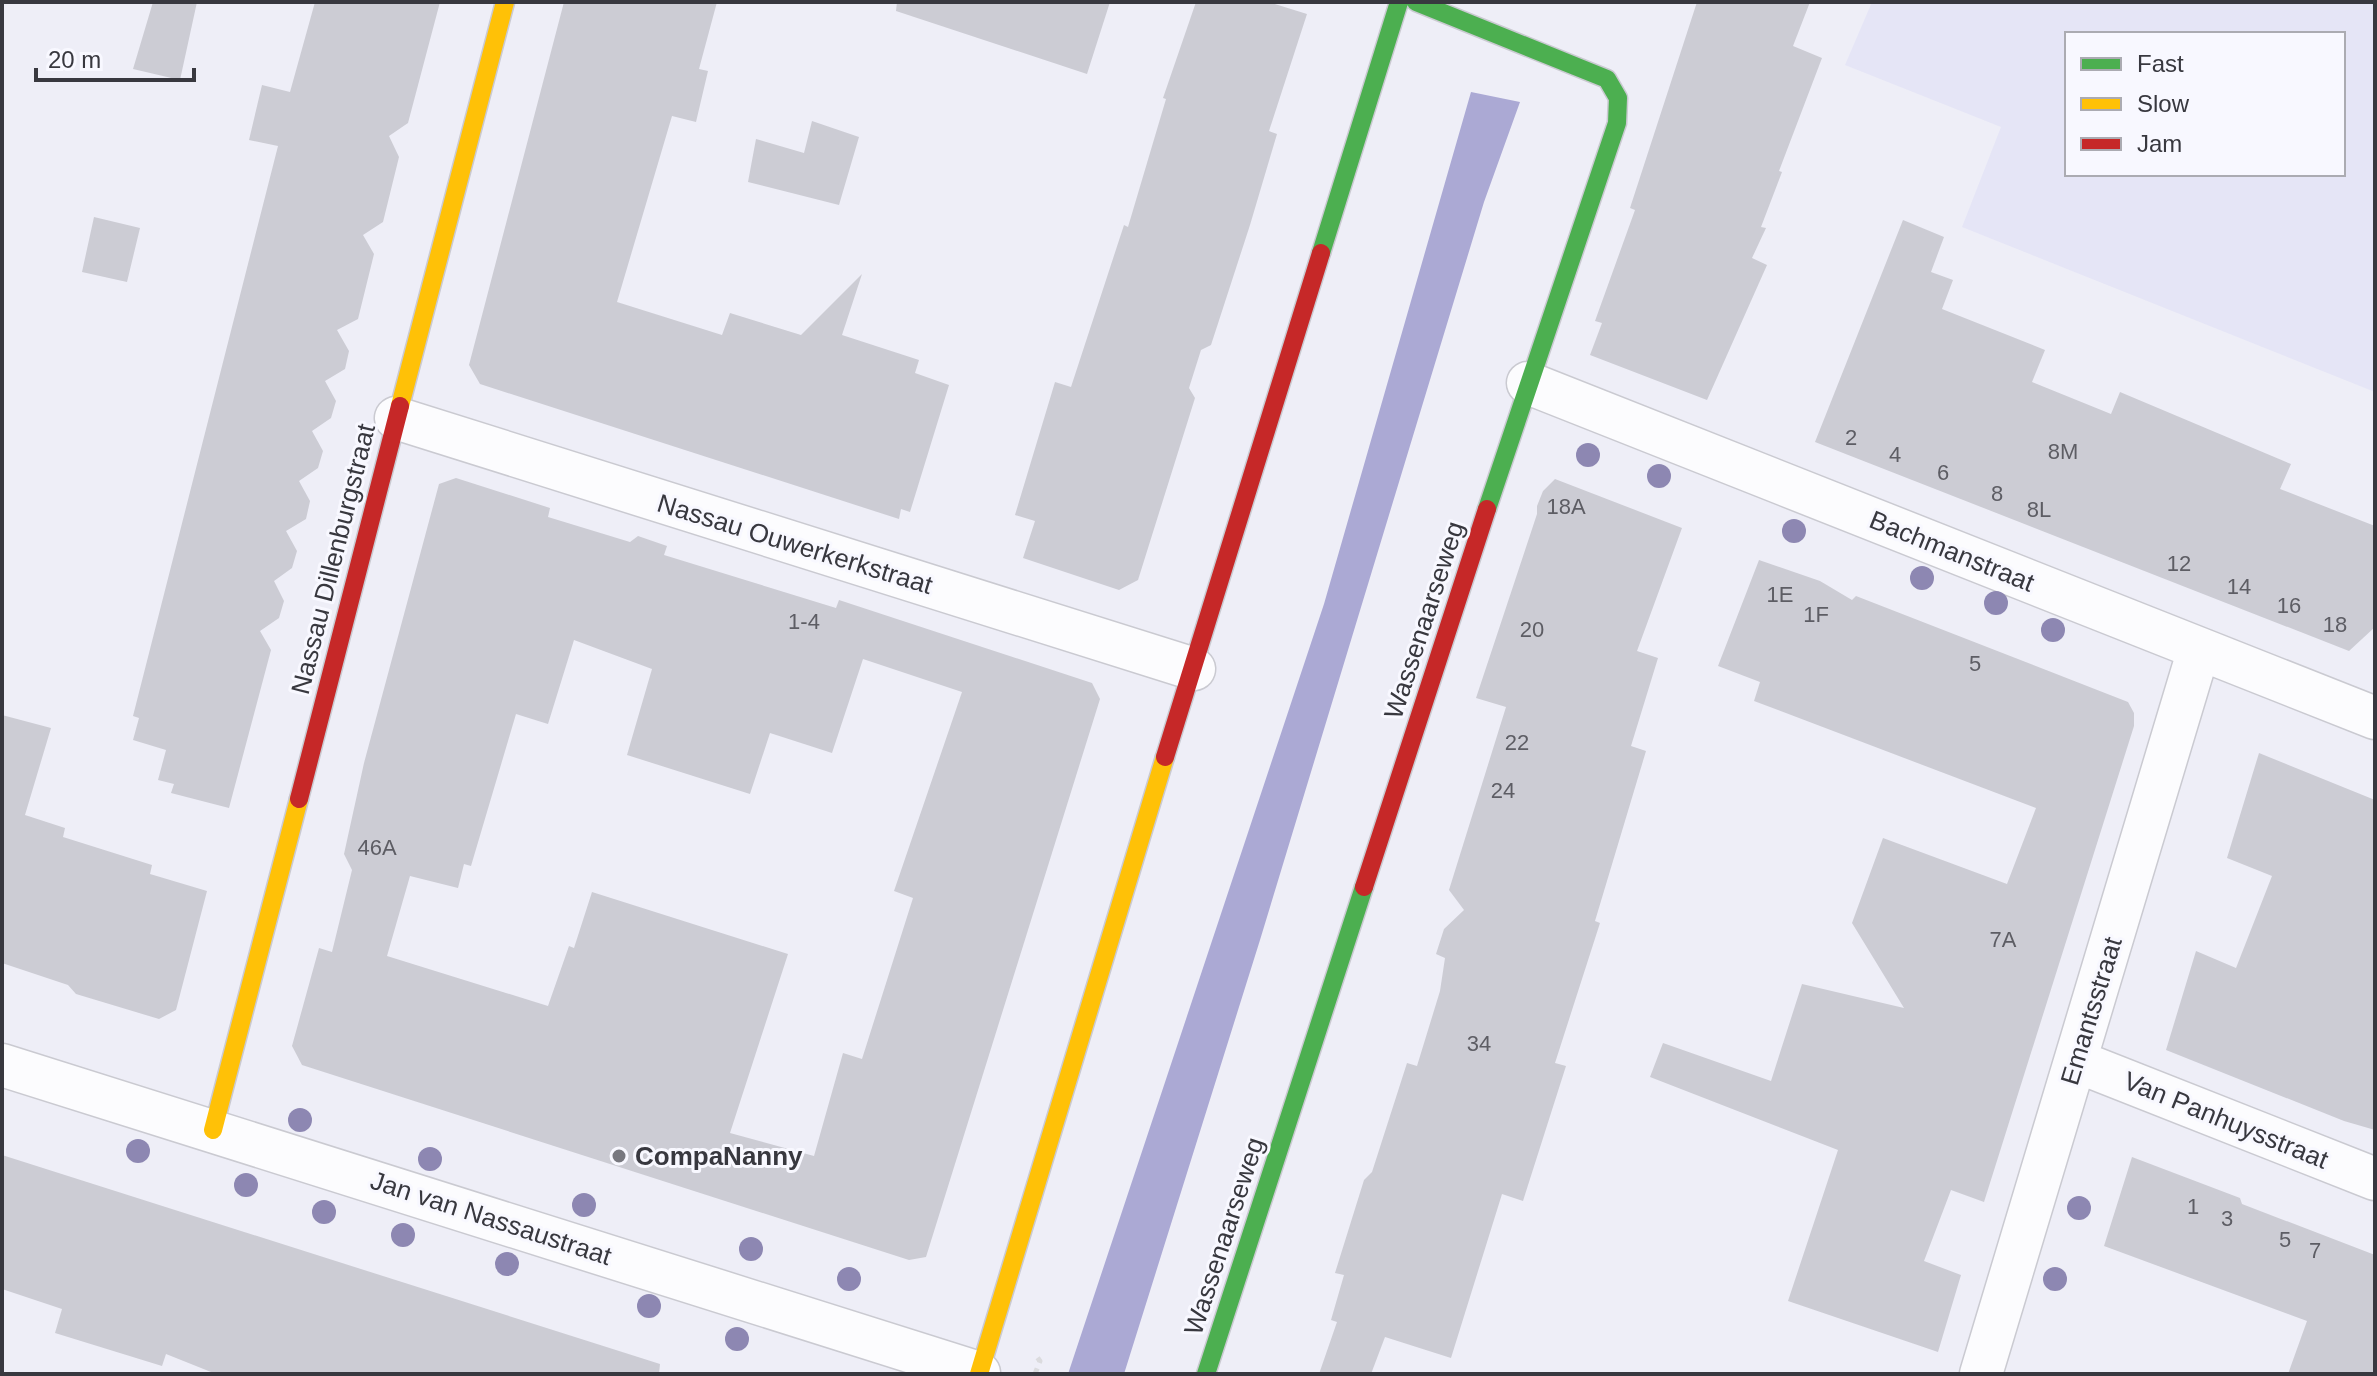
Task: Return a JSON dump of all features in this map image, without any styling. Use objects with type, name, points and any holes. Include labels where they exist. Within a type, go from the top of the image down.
[{"type":"street","name":"Nassau Dillenburgstraat","points":[[213,1130],[505,2]]},
{"type":"street","points":[[979,1373],[1104,954],[1399,2]]},
{"type":"street","name":"Wassenaarseweg","points":[[1206,1374],[1528,383],[1617,123],[1618,98],[1607,79],[1416,2]]},
{"type":"street","name":"Bachmanstraat","points":[[1528,383],[2375,718]]},
{"type":"street","name":"Nassau Ouwerkerkstraat","points":[[396,418],[1194,669]]},
{"type":"street","name":"Emantsstraat","points":[[1981,1374],[2199,649]]},
{"type":"street","name":"Van Panhuysstraat","points":[[2076,1061],[2375,1179]]},
{"type":"street","name":"Jan van Nassaustraat","points":[[2,1065],[979,1373]]},
{"type":"shaded area","points":[[1872,2],[2375,2],[2375,392],[1962,227],[2001,127],[1845,65]]},
{"type":"water","points":[[1471,92],[1520,102],[1484,202],[1260,940],[1124,1374],[1068,1374],[1324,604]]},
{"type":"building","points":[[153,2],[197,2],[180,80],[133,69]]},
{"type":"building","points":[[315,2],[440,2],[408,123],[389,136],[399,157],[383,222],[363,235],[374,254],[358,319],[337,330],[349,351],[345,369],[325,381],[336,401],[331,418],[312,431],[323,451],[318,468],[299,481],[310,501],[306,519],[286,531],[297,551],[292,568],[274,581],[284,601],[279,618],[260,631],[271,650],[229,808],[171,793],[174,784],[158,780],[166,750],[133,740],[139,718],[133,716],[278,146],[249,140],[262,85],[290,92]]},
{"type":"building","points":[[564,2],[717,2],[699,69],[708,71],[696,122],[672,116],[617,302],[722,335],[730,313],[801,335],[862,274],[842,335],[919,360],[915,373],[949,385],[910,512],[901,509],[899,519],[480,384],[469,365]]},
{"type":"building","points":[[897,2],[1110,2],[1087,74],[896,11]]},
{"type":"building","points":[[1196,2],[1268,2],[1307,14],[1269,131],[1277,134],[1250,225],[1211,345],[1201,350],[1189,388],[1195,398],[1138,580],[1119,590],[1023,558],[1035,521],[1015,515],[1055,382],[1071,387],[1124,225],[1128,227],[1166,99],[1163,98]]},
{"type":"building","points":[[1697,2],[1810,2],[1793,46],[1822,58],[1779,171],[1782,172],[1761,227],[1766,228],[1752,258],[1767,265],[1707,400],[1590,355],[1602,323],[1595,321],[1635,210],[1630,208]]},
{"type":"building","points":[[812,121],[859,137],[839,205],[748,182],[756,139],[804,153]]},
{"type":"building","points":[[94,217],[140,228],[127,282],[82,272]]},
{"type":"building","points":[[1903,220],[1944,237],[1931,272],[1953,280],[1942,309],[2045,350],[2032,382],[2111,414],[2120,392],[2291,464],[2280,489],[2375,526],[2375,627],[2349,651],[1815,442]]},
{"type":"building","points":[[456,478],[550,508],[548,517],[630,542],[638,536],[667,546],[664,555],[836,608],[839,600],[1092,683],[1100,699],[926,1257],[909,1260],[302,1065],[292,1046],[319,948],[332,952],[352,870],[344,854],[364,763],[439,484]],"holes":[[[574,640],[652,669],[627,755],[750,794],[770,733],[832,753],[863,659],[962,692],[894,891],[913,898],[862,1059],[843,1053],[814,1156],[730,1133],[788,954],[592,892],[574,948],[569,946],[548,1006],[387,956],[410,876],[458,888],[464,864],[471,866],[516,714],[548,724]]]},
{"type":"building","points":[[1555,479],[1682,528],[1637,651],[1658,658],[1631,746],[1646,751],[1595,921],[1600,923],[1555,1063],[1566,1066],[1523,1201],[1502,1194],[1451,1358],[1385,1337],[1371,1374],[1319,1374],[1337,1322],[1331,1320],[1344,1275],[1335,1273],[1364,1180],[1372,1172],[1407,1063],[1417,1066],[1440,991],[1445,958],[1436,954],[1444,929],[1464,910],[1449,890],[1506,707],[1476,698],[1537,514],[1537,506],[1543,491]]},
{"type":"building","points":[[1759,560],[1820,581],[1852,600],[1856,596],[2128,702],[2134,713],[2134,726],[1984,1202],[1951,1190],[1924,1261],[1961,1275],[1938,1352],[1788,1301],[1838,1150],[1650,1077],[1663,1043],[1771,1081],[1802,984],[1904,1008],[1852,923],[1883,838],[2007,884],[2036,808],[1754,701],[1760,682],[1718,666]]},
{"type":"building","points":[[2,715],[51,728],[25,815],[65,828],[63,837],[152,865],[150,874],[207,891],[176,1010],[159,1019],[76,994],[68,985],[2,963]]},
{"type":"building","points":[[2259,753],[2375,800],[2375,1130],[2344,1121],[2166,1050],[2196,951],[2236,968],[2272,876],[2227,858]]},
{"type":"building","points":[[2,1155],[660,1364],[659,1374],[216,1374],[166,1354],[162,1366],[55,1333],[62,1309],[2,1289]]},
{"type":"building","points":[[2132,1157],[2240,1198],[2242,1204],[2375,1255],[2375,1374],[2288,1374],[2307,1321],[2104,1246]]},
{"type":"traffic: fast","points":[[1321,253],[1399,2]]},
{"type":"traffic: fast","points":[[1416,2],[1607,79],[1618,98],[1617,123],[1487,509]]},
{"type":"traffic: fast","points":[[1206,1374],[1364,887]]},
{"type":"traffic: slow","points":[[400,406],[505,2]]},
{"type":"traffic: slow","points":[[979,1374],[1165,757]]},
{"type":"traffic: slow","points":[[213,1130],[299,799]]},
{"type":"traffic: jam","points":[[1165,757],[1321,253]]},
{"type":"traffic: jam","points":[[299,799],[400,406]]},
{"type":"traffic: jam","points":[[1364,887],[1487,509]]},
{"type":"place","name":"CompaNanny","points":[[619,1156]]}]
